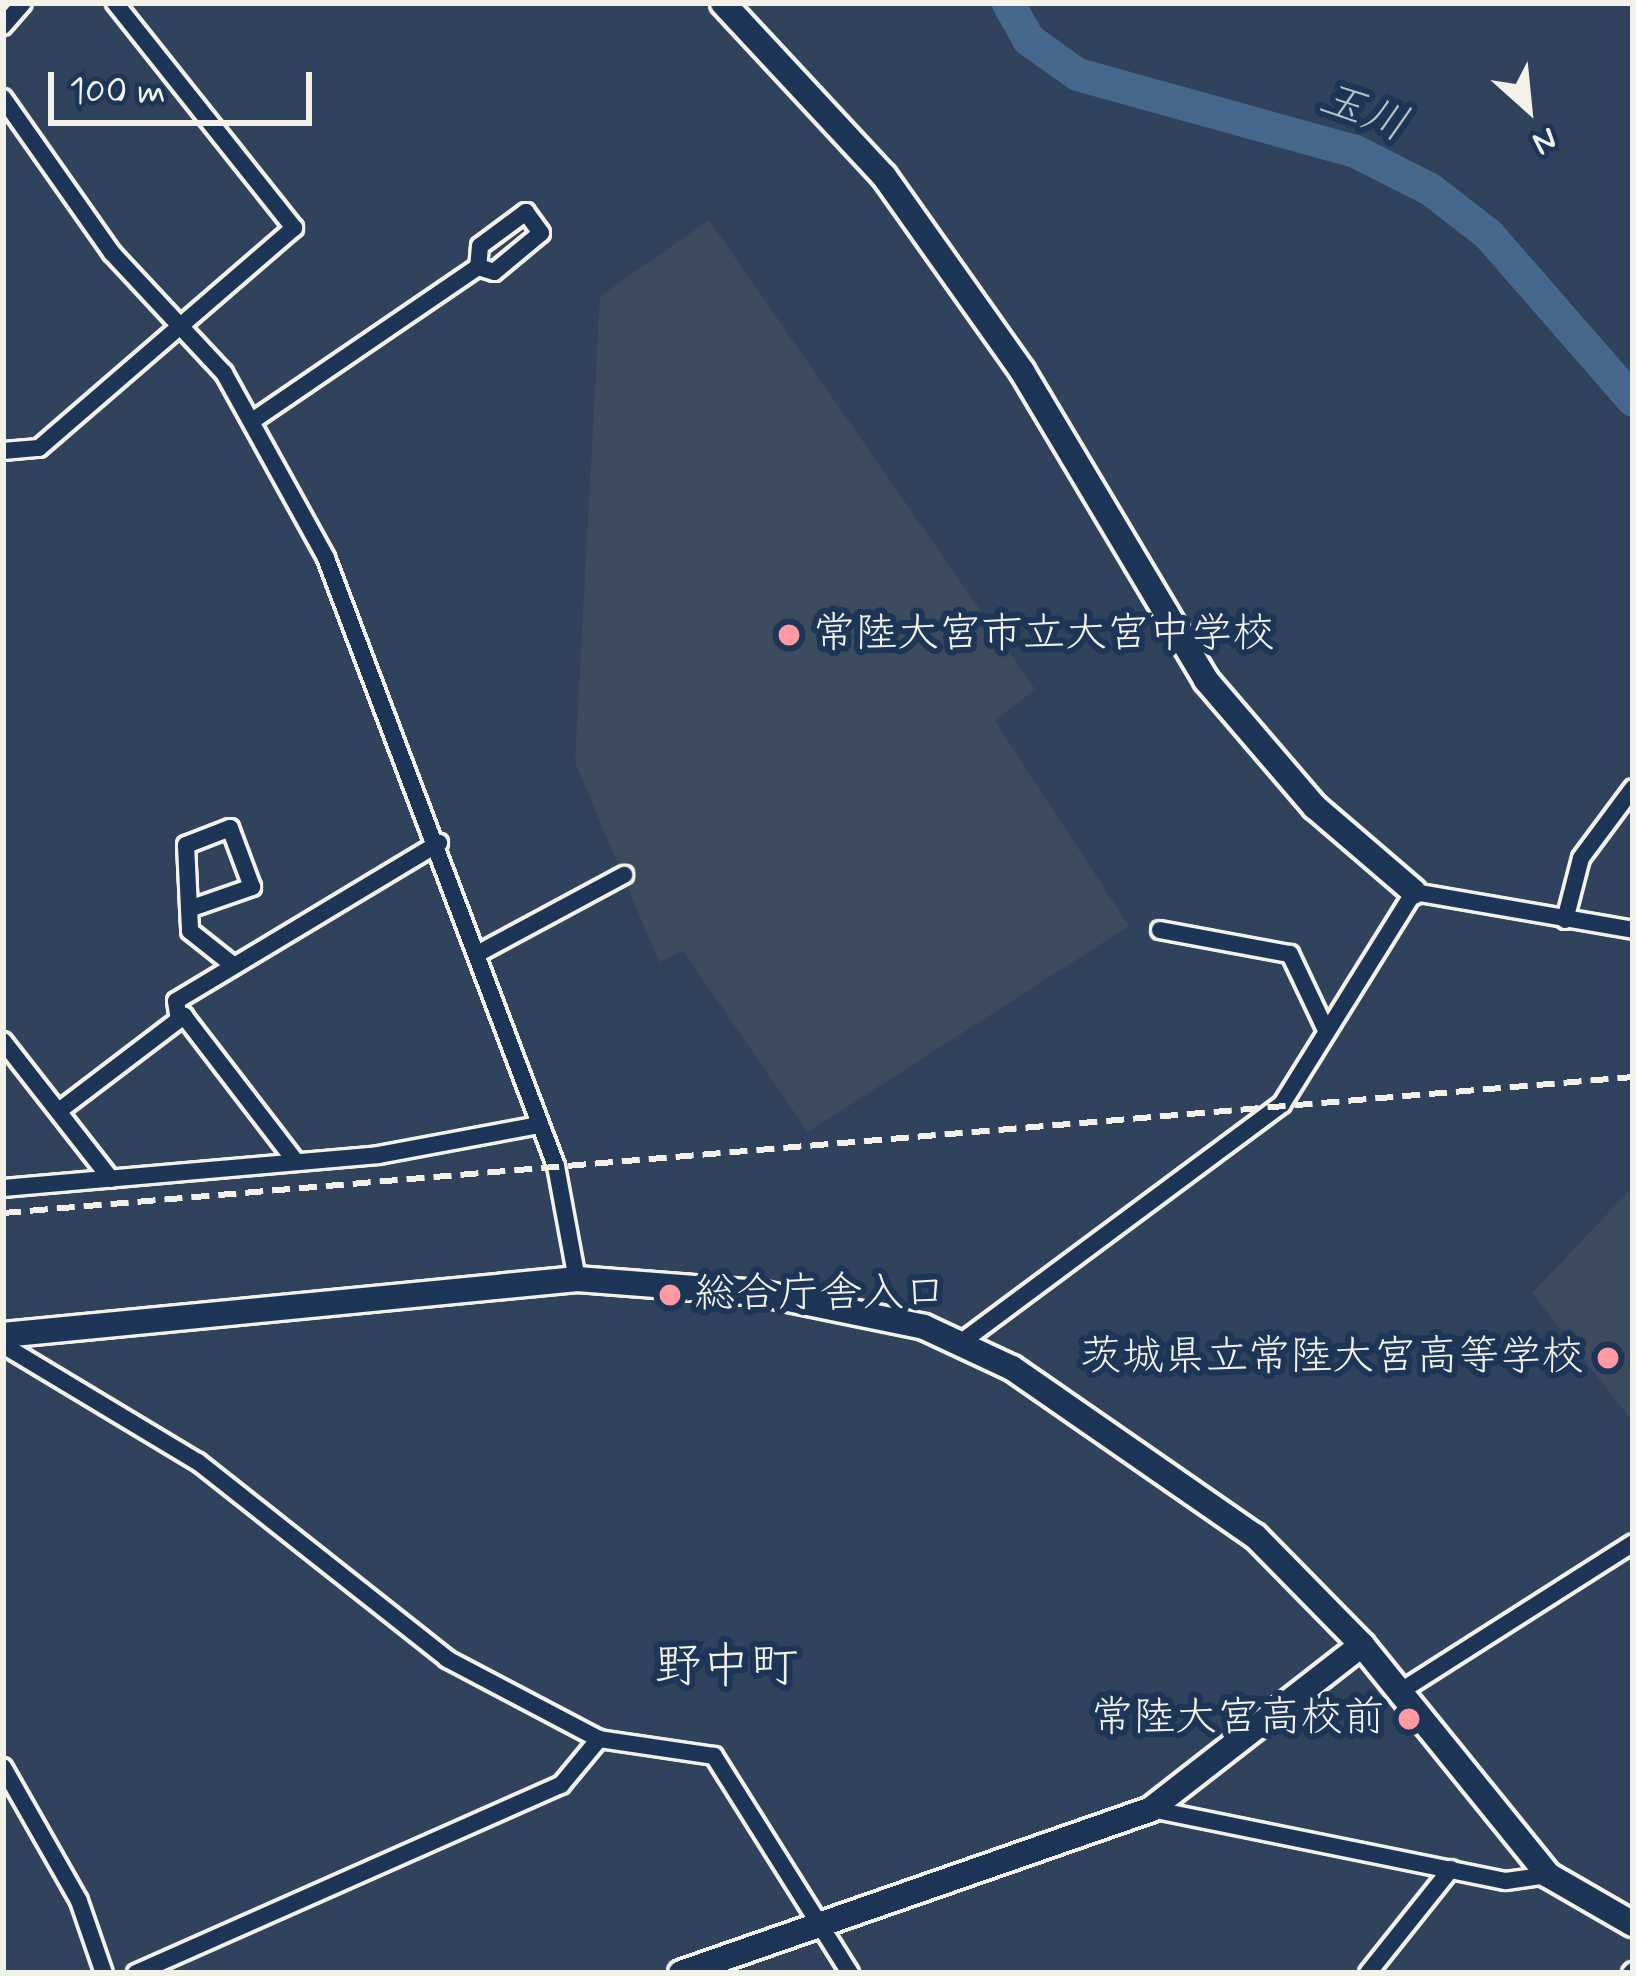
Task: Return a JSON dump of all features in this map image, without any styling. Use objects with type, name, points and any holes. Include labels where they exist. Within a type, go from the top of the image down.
[{"type":"street","points":[[3,26],[23,3]]},
{"type":"street","points":[[3,451],[39,448],[184,332],[294,228],[115,3]]},
{"type":"street","points":[[723,3],[898,196],[1022,370],[1206,680],[1315,807],[1414,892],[1633,930]]},
{"type":"street","points":[[3,98],[112,253],[255,419],[326,558],[440,843],[534,1126],[556,1166],[578,1279]]},
{"type":"street","points":[[255,419],[478,267]]},
{"type":"street","points":[[1565,920],[1581,858],[1633,788]]},
{"type":"street","points":[[189,909],[252,887],[230,828],[186,844],[190,931],[234,966]]},
{"type":"street","points":[[296,1162],[179,1020],[176,1001],[440,843]]},
{"type":"street","points":[[479,953],[624,875]]},
{"type":"street","points":[[963,1341],[1257,1126],[1326,1030],[1414,892]]},
{"type":"street","points":[[1160,930],[1290,954],[1326,1030]]},
{"type":"street","points":[[64,1107],[179,1020]]},
{"type":"street","points":[[3,1041],[64,1107],[111,1179]]},
{"type":"street","points":[[3,1188],[296,1162],[534,1126]]},
{"type":"street","points":[[3,1335],[578,1279],[825,1303],[963,1341],[1255,1536],[1363,1645],[1548,1875],[1633,1924]]},
{"type":"street","points":[[3,1345],[198,1462],[386,1620],[599,1738],[713,1756],[850,1973]]},
{"type":"street","points":[[1401,1690],[1633,1543]]},
{"type":"street","points":[[681,1973],[1151,1809],[1363,1645]]},
{"type":"street","points":[[136,1973],[561,1785],[599,1738]]},
{"type":"street","points":[[3,1766],[79,1900],[104,1973]]},
{"type":"street","points":[[1151,1809],[1451,1869],[1548,1875]]},
{"type":"street","points":[[1368,1973],[1451,1869]]},
{"type":"shaded area","name":"常陸大宮市立大宮中学校","points":[[709,220],[1035,689],[995,721],[1129,926],[808,1132],[683,951],[659,962],[575,762],[600,296]]},
{"type":"shaded area","name":"茨城県立常陸大宮高等学校","points":[[1633,1187],[1633,1422],[1532,1293]]},
{"type":"waterway","name":"玉川","points":[[1008,3],[1028,39],[1077,74],[1355,151],[1430,189],[1488,234],[1633,400]]},
{"type":"railway","points":[[3,1213],[1633,1077]]},
{"type":"place","name":"常陸大宮市立大宮中学校","points":[[789,635]]},
{"type":"place","name":"総合庁舎入口","points":[[670,1295]]},
{"type":"place","name":"茨城県立常陸大宮高等学校","points":[[1608,1358]]},
{"type":"place","name":"常陸大宮高校前","points":[[1409,1719]]},
{"type":"district","name":"野中町","points":[[726,1668]]}]
